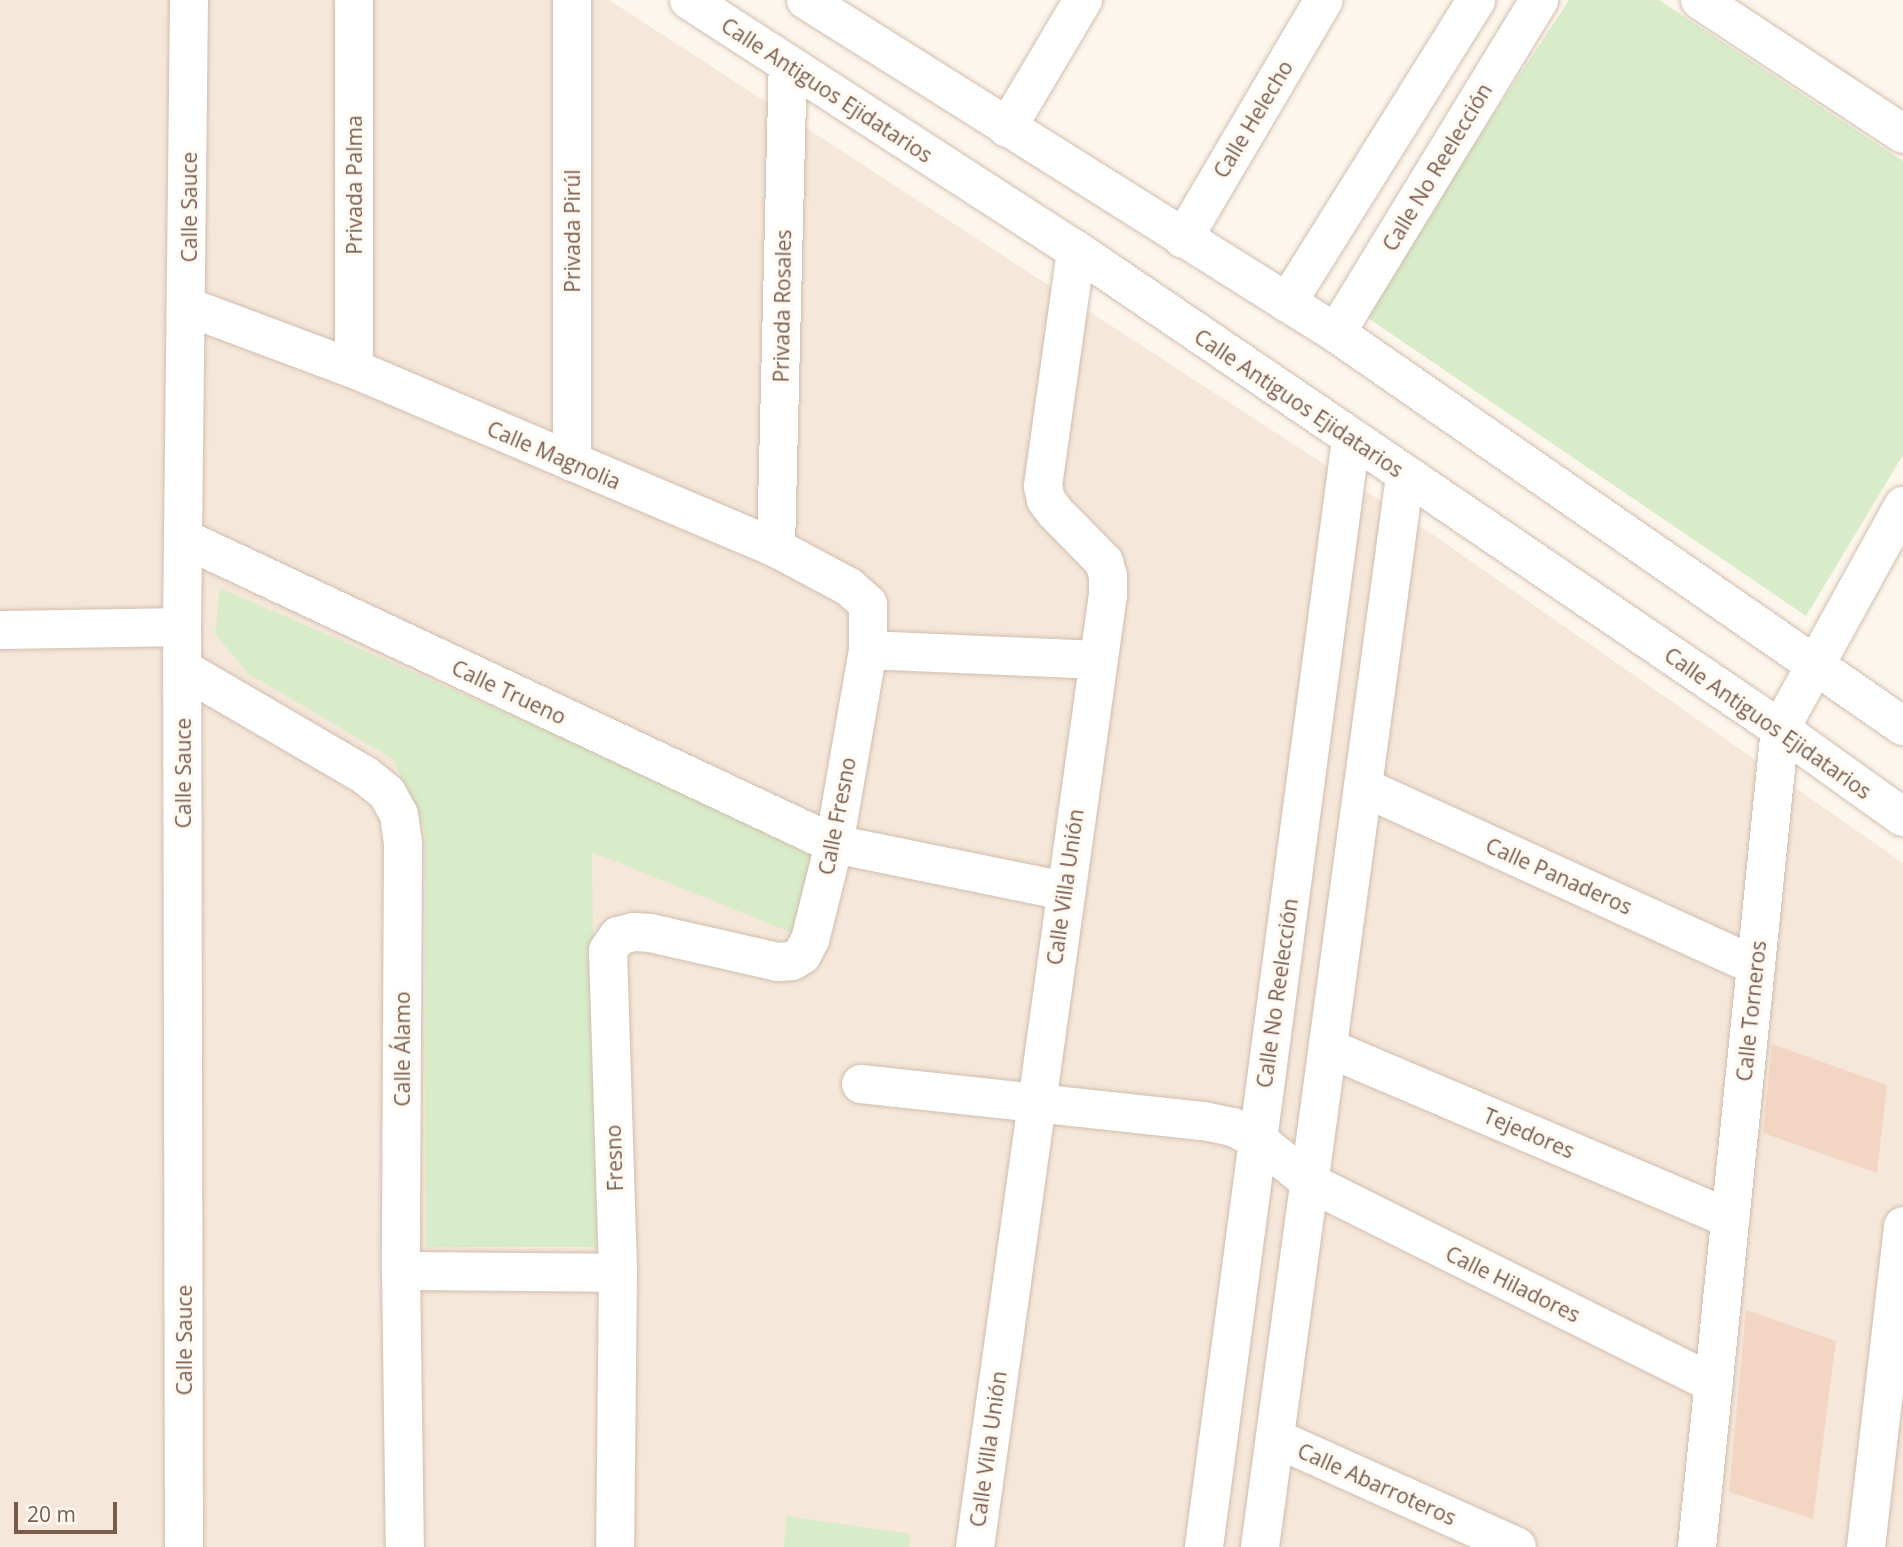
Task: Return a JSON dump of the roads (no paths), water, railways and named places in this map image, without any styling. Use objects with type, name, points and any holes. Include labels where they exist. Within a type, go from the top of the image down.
[{"type":"street","name":"Calle Sauce","points":[[184,1547],[182,627],[188,307],[189,0]]},
{"type":"street","name":"Privada Palma","points":[[354,0],[354,369]]},
{"type":"street","name":"Privada Pirúl","points":[[572,0],[572,462]]},
{"type":"street","name":"Calle Antiguos Ejidatarios","points":[[689,0],[1076,250],[1780,729],[1903,817]]},
{"type":"street","points":[[806,0],[1336,333],[1903,726]]},
{"type":"street","points":[[1007,128],[1083,0]]},
{"type":"street","name":"Calle Helecho","points":[[1183,239],[1324,0]]},
{"type":"street","points":[[1287,303],[1476,0]]},
{"type":"street","name":"Calle No Reelección","points":[[1336,333],[1539,0]]},
{"type":"street","points":[[1700,0],[1903,134]]},
{"type":"street","name":"Privada Rosales","points":[[776,548],[788,64]]},
{"type":"street","name":"Calle Villa Unión","points":[[975,1547],[1108,576],[1104,562],[1046,500],[1043,486],[1076,250]]},
{"type":"street","name":"Calle Magnolia","points":[[188,307],[354,369],[776,548],[862,596],[868,604],[870,621],[868,650]]},
{"type":"street","name":"Calle No Reelección","points":[[1204,1547],[1351,439]]},
{"type":"street","points":[[1259,1547],[1311,1183],[1405,476]]},
{"type":"street","name":"Calle Torneros","points":[[1697,1547],[1780,729],[1903,506]]},
{"type":"street","name":"Calle Trueno","points":[[185,539],[834,844],[1065,891]]},
{"type":"street","points":[[0,631],[182,627]]},
{"type":"street","points":[[868,650],[1097,660]]},
{"type":"street","name":"Calle Fresno","points":[[778,962],[792,961],[802,956],[810,940],[834,844],[868,650]]},
{"type":"street","name":"Calle Álamo","points":[[183,669],[366,776],[387,793],[399,815],[403,842],[401,1271],[405,1547]]},
{"type":"street","name":"Calle Panaderos","points":[[1363,787],[1756,966]]},
{"type":"street","name":"Fresno","points":[[615,1547],[618,1273],[608,951],[618,936],[650,933],[778,962]]},
{"type":"street","name":"Tejedores","points":[[1328,1048],[1730,1219]]},
{"type":"street","name":"Calle Hiladores","points":[[862,1084],[1204,1121],[1233,1127],[1258,1140],[1311,1183],[1714,1384]]},
{"type":"street","points":[[1866,1547],[1903,1226]]},
{"type":"street","points":[[401,1271],[618,1273]]},
{"type":"street","name":"Calle Abarroteros","points":[[1275,1438],[1496,1542]]}]
